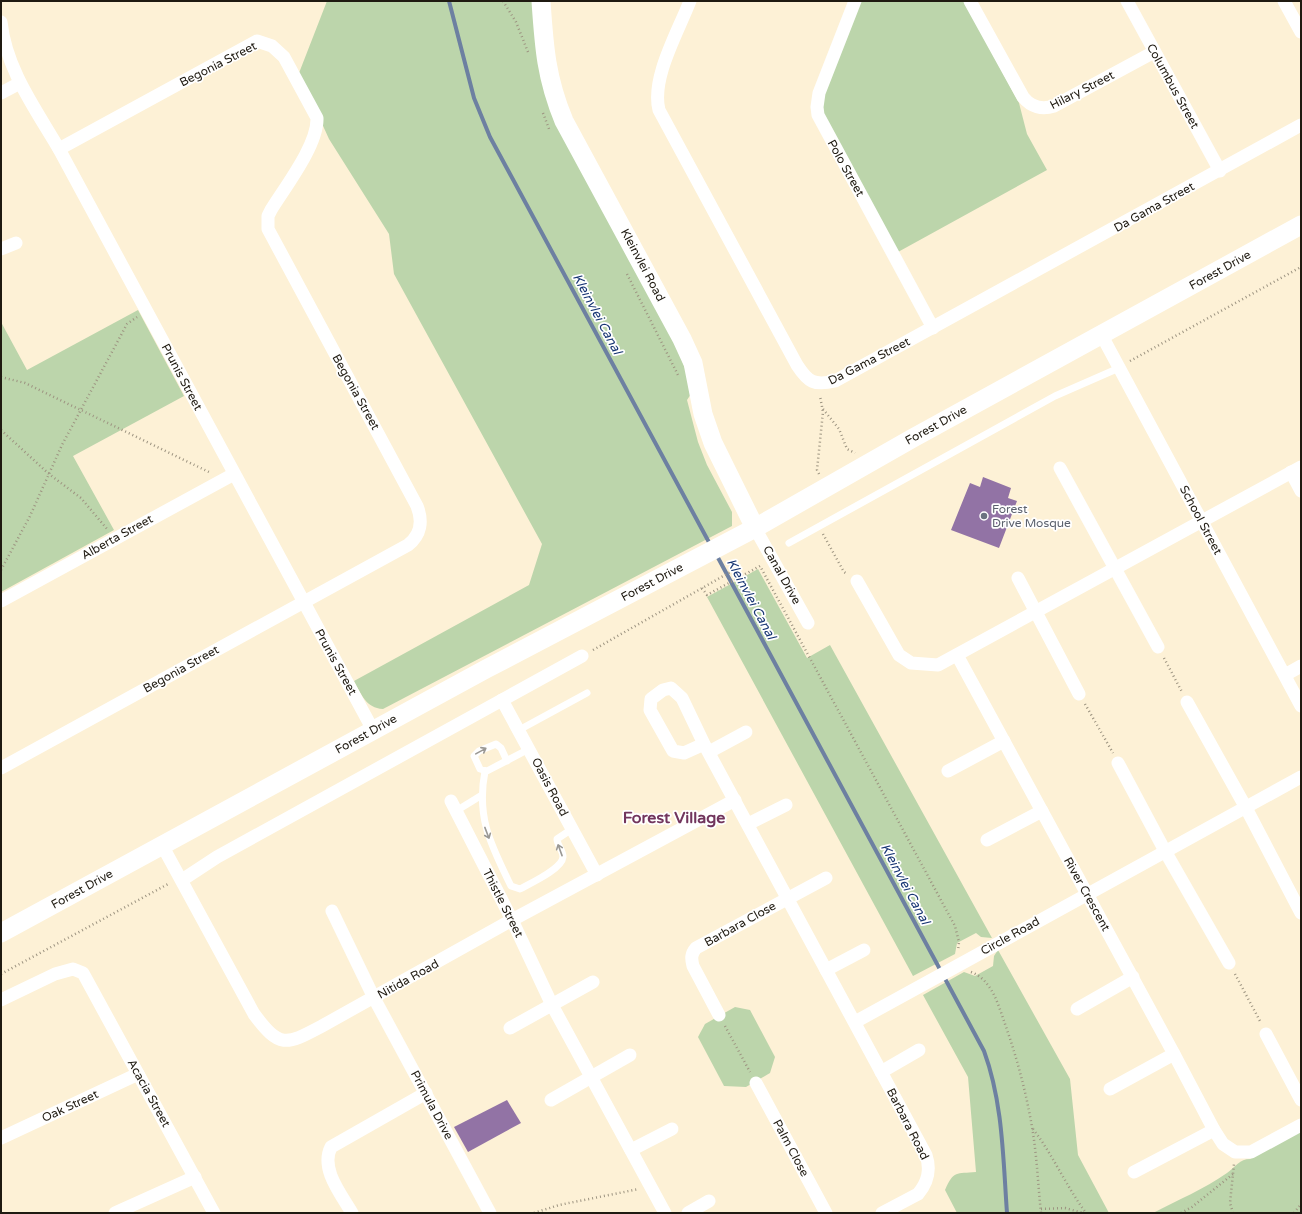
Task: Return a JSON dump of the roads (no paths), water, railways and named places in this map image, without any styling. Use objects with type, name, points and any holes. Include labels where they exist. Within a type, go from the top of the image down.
[{"type":"street","name":"Kleinvlei Road","points":[[541,1],[546,63],[553,95],[564,121],[682,338],[693,363],[703,414],[713,443],[755,528]]},
{"type":"street","name":"Da Gama Street","points":[[690,1],[660,77],[656,93],[659,110],[797,365],[804,376],[814,383],[824,384],[835,381],[1220,171],[1301,125]]},
{"type":"street","name":"Polo Street","points":[[855,1],[819,93],[817,107],[818,115],[933,328]]},
{"type":"street","name":"Hilary Street","points":[[970,1],[1023,97],[1027,102],[1037,107],[1054,106],[1154,52]]},
{"type":"street","name":"Columbus Street","points":[[1127,1],[1220,171]]},
{"type":"street","points":[[1284,1],[1301,32]]},
{"type":"street","name":"Prunis Street","points":[[1,22],[7,55],[20,83],[59,149],[373,730]]},
{"type":"street","name":"Begonia Street","points":[[1,768],[408,545],[418,533],[421,519],[417,506],[268,229],[267,223],[271,210],[315,136],[317,118],[284,57],[272,46],[257,41],[59,149]]},
{"type":"street","points":[[1,93],[20,83]]},
{"type":"street","name":"Forest Drive","points":[[1,934],[373,730],[755,528],[913,438],[1301,225]]},
{"type":"street","points":[[1,249],[16,243]]},
{"type":"street","name":"School Street","points":[[1102,334],[1301,706]]},
{"type":"street","points":[[1060,468],[1158,647]]},
{"type":"street","points":[[858,580],[898,655],[911,663],[931,666],[943,663],[1296,469],[1301,491]]},
{"type":"street","name":"Alberta Street","points":[[1,601],[234,474]]},
{"type":"street","name":"Canal Drive","points":[[755,528],[808,623]]},
{"type":"street","points":[[1018,578],[1079,694]]},
{"type":"street","name":"River Crescent","points":[[957,655],[1133,977],[1214,1130],[1223,1144],[1235,1152],[1251,1152],[1301,1124]]},
{"type":"street","points":[[178,880],[217,857],[582,656]]},
{"type":"street","points":[[1285,675],[1301,666]]},
{"type":"street","name":"Barbara Road","points":[[746,732],[706,748],[684,753],[672,751],[650,710],[651,699],[668,688],[677,691],[682,698],[706,748],[926,1155],[928,1163],[927,1179],[918,1194],[882,1213]]},
{"type":"street","name":"Oasis Road","points":[[502,700],[597,875]]},
{"type":"street","points":[[1187,702],[1245,806],[1301,913]]},
{"type":"street","points":[[948,771],[1004,741]]},
{"type":"street","points":[[1118,763],[1165,851],[1229,963]]},
{"type":"street","name":"Circle Road","points":[[854,1022],[1245,806],[1301,777]]},
{"type":"street","name":"Nitida Road","points":[[162,845],[178,880],[254,1014],[266,1030],[277,1040],[290,1040],[305,1035],[374,998],[512,920],[734,800]]},
{"type":"street","points":[[748,824],[786,805]]},
{"type":"street","name":"Thistle Street","points":[[454,806],[512,920],[552,1005],[666,1213]]},
{"type":"street","points":[[987,840],[1042,811]]},
{"type":"street","points":[[788,898],[826,878]]},
{"type":"street","name":"Barbara Close","points":[[719,1014],[693,966],[691,959],[692,953],[696,948],[788,898]]},
{"type":"street","name":"Primula Drive","points":[[332,911],[374,998],[490,1213]]},
{"type":"street","points":[[826,970],[864,950]]},
{"type":"street","name":"Acacia Street","points":[[1,1000],[55,974],[73,968],[83,972],[214,1213]]},
{"type":"street","points":[[1077,1008],[1133,977]]},
{"type":"street","points":[[510,1028],[593,982]]},
{"type":"street","points":[[1266,1034],[1301,1100]]},
{"type":"street","points":[[881,1072],[919,1050]]},
{"type":"street","points":[[1110,1089],[1174,1054]]},
{"type":"street","points":[[551,1100],[630,1055]]},
{"type":"street","name":"Oak Street","points":[[1,1138],[138,1074]]},
{"type":"street","name":"Palm Close","points":[[756,1084],[826,1213]]},
{"type":"street","points":[[352,1213],[331,1175],[327,1164],[328,1154],[331,1147],[426,1093]]},
{"type":"street","points":[[631,1150],[672,1128]]},
{"type":"street","points":[[1134,1172],[1214,1130]]},
{"type":"street","points":[[115,1213],[195,1177]]},
{"type":"street","points":[[688,1213],[710,1202]]},
{"type":"lane","points":[[789,543],[1055,396],[1119,368]]},
{"type":"lane","points":[[519,730],[587,693]]},
{"type":"lane","points":[[485,771],[480,769],[474,759],[475,754],[479,751],[496,744],[501,748],[506,761]]},
{"type":"lane","points":[[485,771],[529,749]]},
{"type":"lane","points":[[485,771],[482,795],[482,816],[485,828],[511,886],[520,889],[556,868],[561,862],[563,856],[557,839],[572,829]]},
{"type":"lane","points":[[454,806],[482,795]]},
{"type":"waterway","name":"Kleinvlei Canal","points":[[449,1],[474,98],[490,137],[711,546]]},
{"type":"waterway","name":"Kleinvlei Canal","points":[[716,554],[984,1051],[999,1111],[1007,1213]]},
{"type":"place","name":"Forest Drive Mosque","points":[[984,516]]},
{"type":"district","name":"Forest Village","points":[[674,818]]}]
